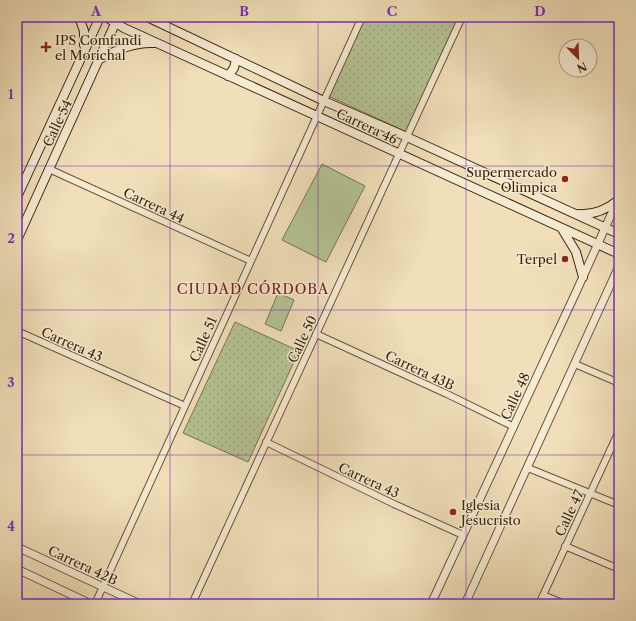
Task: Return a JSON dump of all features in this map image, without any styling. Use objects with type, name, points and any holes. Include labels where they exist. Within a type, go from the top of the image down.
[{"type":"main road","points":[[79,17],[84,31],[84,48]]},
{"type":"main road","name":"Calle 54","points":[[17,197],[84,48],[100,17]]},
{"type":"main road","name":"Carrera 46","points":[[106,17],[117,20],[157,43],[228,76],[619,254]]},
{"type":"main road","name":"Carrera 46","points":[[147,17],[324,100],[619,234]]},
{"type":"main road","points":[[155,17],[166,26]]},
{"type":"main road","name":"Calle 54","points":[[17,240],[117,20]]},
{"type":"main road","points":[[100,59],[125,46],[140,43],[157,43]]},
{"type":"main road","points":[[228,76],[234,68],[236,59]]},
{"type":"main road","points":[[572,213],[596,213],[607,208],[618,199]]},
{"type":"main road","points":[[562,228],[576,252],[582,277]]},
{"type":"street","name":"Calle 51","points":[[95,604],[362,17]]},
{"type":"street","name":"Calle 50","points":[[192,604],[462,17]]},
{"type":"street","name":"Carrera 44","points":[[49,169],[251,261]]},
{"type":"street","name":"Calle 48","points":[[431,604],[618,199]]},
{"type":"street","points":[[465,604],[619,266]]},
{"type":"street","name":"Carrera 43","points":[[17,331],[185,406]]},
{"type":"street","name":"Carrera 43B","points":[[316,334],[447,394],[514,427]]},
{"type":"street","points":[[575,364],[619,383]]},
{"type":"street","name":"Calle 47","points":[[539,604],[590,493],[616,444],[619,430]]},
{"type":"street","name":"Carrera 43","points":[[266,442],[394,504],[464,535]]},
{"type":"street","points":[[528,468],[619,506]]},
{"type":"street","points":[[565,546],[619,569]]},
{"type":"street","name":"Carrera 42B","points":[[17,547],[140,604]]},
{"type":"street","points":[[17,569],[91,604]]},
{"type":"street","points":[[543,595],[564,604]]},
{"type":"green space","points":[[362,17],[462,17],[409,133],[326,95]]},
{"type":"green space","points":[[322,164],[365,186],[326,262],[282,240]]},
{"type":"green space","points":[[278,293],[294,300],[281,331],[265,324]]},
{"type":"green space","points":[[235,322],[299,351],[248,462],[183,433]]},
{"type":"place","name":"IPS Comfandi el Morichal","points":[[46,47]]},
{"type":"place","name":"Supermercado Olimpica","points":[[565,179]]},
{"type":"place","name":"Terpel","points":[[565,259]]},
{"type":"place","name":"Iglesia Jesucristo","points":[[453,512]]},
{"type":"district","name":"CIUDAD CÓRDOBA","points":[[253,289]]}]
